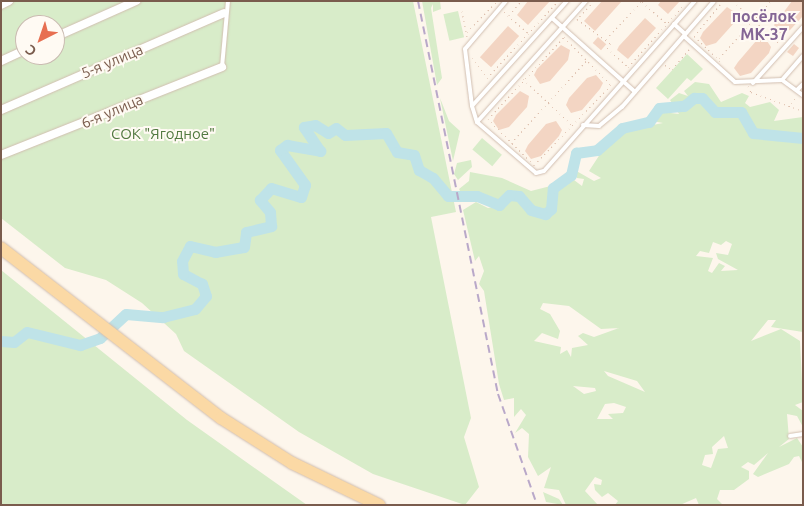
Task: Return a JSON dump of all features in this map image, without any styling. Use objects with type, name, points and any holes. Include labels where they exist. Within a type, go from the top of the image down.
[{"type":"main road","points":[[1,248],[120,341],[264,446],[379,505]]},
{"type":"street","points":[[1,5],[9,1]]},
{"type":"street","points":[[65,33],[136,1]]},
{"type":"street","name":"5-я улица","points":[[1,110],[224,13]]},
{"type":"street","points":[[1,60],[15,54]]},
{"type":"street","name":"6-я улица","points":[[1,156],[222,67]]},
{"type":"lane","points":[[222,67],[227,32],[224,13],[228,1]]},
{"type":"lane","points":[[506,1],[465,49],[472,106],[477,122],[540,173],[694,1]]},
{"type":"lane","points":[[472,106],[567,1]]},
{"type":"lane","points":[[477,122],[586,1]]},
{"type":"lane","points":[[583,125],[600,126],[662,63],[714,1]]},
{"type":"lane","points":[[552,18],[635,92]]},
{"type":"lane","points":[[672,26],[735,82],[782,80],[803,95]]},
{"type":"lane","points":[[753,82],[783,46],[803,28]]},
{"type":"lane","points":[[782,80],[803,56]]},
{"type":"lane","points":[[797,90],[803,84]]},
{"type":"lane","points":[[790,436],[803,434]]},
{"type":"path","points":[[466,32],[497,1]]},
{"type":"path","points":[[508,16],[521,1]]},
{"type":"path","points":[[487,78],[558,1]]},
{"type":"path","points":[[594,1],[577,19],[596,37],[600,34],[606,39],[611,44],[607,48],[628,67],[687,1]]},
{"type":"path","points":[[606,39],[642,1],[666,24],[672,26]]},
{"type":"path","points":[[723,1],[694,33],[697,40],[725,66]]},
{"type":"path","points":[[733,1],[783,46]]},
{"type":"path","points":[[718,59],[771,1]]},
{"type":"path","points":[[500,8],[534,38]]},
{"type":"path","points":[[560,38],[588,59],[611,85],[538,165],[511,144],[488,119],[523,79],[560,38]]},
{"type":"path","points":[[775,52],[783,46],[786,39]]},
{"type":"path","points":[[662,63],[672,69],[697,40]]},
{"type":"path","points":[[507,148],[592,54]]},
{"type":"path","points":[[519,75],[578,131]]},
{"type":"path","points":[[745,82],[751,92],[803,110]]},
{"type":"green space","name":"СОК \"Ягодное\"","points":[[1,1],[413,1],[456,212],[431,217],[471,418],[464,437],[479,487],[465,505],[373,474],[299,432],[184,351],[176,334],[142,303],[106,280],[65,268],[1,218]]},
{"type":"green space","points":[[422,1],[440,1],[441,9],[433,12],[433,4],[431,8],[442,78],[437,85]]},
{"type":"green space","points":[[458,11],[464,37],[449,41],[443,14]]},
{"type":"green space","points":[[687,54],[703,69],[691,81],[687,78],[668,99],[656,88]]},
{"type":"green space","points":[[695,82],[709,84],[721,102],[742,93],[749,96],[745,103],[750,107],[770,102],[779,110],[774,121],[803,117],[803,332],[771,327],[776,320],[768,320],[751,341],[781,329],[800,341],[803,402],[795,405],[803,411],[803,427],[797,416],[787,414],[789,439],[779,447],[797,438],[803,447],[803,464],[799,456],[794,457],[789,464],[758,477],[753,474],[768,453],[754,465],[748,462],[741,467],[749,471],[749,479],[734,490],[720,490],[717,499],[723,505],[699,505],[696,498],[680,505],[615,505],[618,501],[608,493],[602,497],[595,490],[594,484],[601,485],[602,480],[595,477],[585,491],[598,505],[566,505],[559,490],[544,488],[551,467],[538,476],[528,457],[529,434],[522,428],[515,433],[526,415],[521,409],[514,417],[514,398],[504,400],[499,384],[484,291],[479,284],[484,271],[479,256],[475,261],[463,210],[476,202],[488,208],[493,207],[493,201],[487,195],[472,200],[466,192],[464,199],[459,189],[469,181],[470,172],[502,178],[531,191],[574,180],[582,186],[584,179],[577,178],[573,169],[594,181],[601,178],[589,171],[608,142],[632,129],[663,123],[647,120],[654,111],[679,114],[670,100],[679,93],[688,96],[684,91]],"holes":[[[726,241],[732,244],[728,255],[716,253],[718,259],[738,270],[721,271],[725,266],[719,263],[712,273],[708,271],[713,258],[696,256],[700,251],[709,253],[713,242],[721,245]],[[543,303],[569,306],[601,329],[619,328],[594,337],[583,333],[578,336],[588,345],[572,348],[571,357],[567,350],[560,354],[561,347],[534,341],[542,333],[558,339],[560,331],[550,314],[540,309]],[[604,371],[637,381],[645,392],[608,376]],[[573,386],[595,388],[596,391],[584,394]],[[614,403],[626,407],[623,413],[608,414],[613,419],[597,419],[605,404]],[[724,436],[728,448],[718,449],[711,468],[702,465],[705,455],[713,454],[712,447]]]},
{"type":"green space","points":[[440,98],[449,121],[460,131],[453,161]]},
{"type":"green space","points":[[482,138],[502,155],[492,166],[472,149]]},
{"type":"green space","points":[[471,160],[472,167],[458,180],[454,174],[457,163]]},
{"type":"green space","points":[[1,270],[187,420],[307,505],[1,505]]},
{"type":"green space","points":[[543,492],[559,499],[563,505],[546,502]]},
{"type":"building","points":[[528,1],[550,1],[528,25],[517,15]]},
{"type":"building","points":[[602,1],[622,1],[595,31],[584,21]]},
{"type":"building","points":[[661,1],[680,1],[668,14],[658,5]]},
{"type":"building","points":[[792,1],[803,1],[803,16],[790,30],[780,33],[774,25]]},
{"type":"building","points":[[727,7],[736,13],[734,23],[716,43],[706,46],[700,38],[703,32]]},
{"type":"building","points":[[645,18],[656,28],[628,59],[617,50]]},
{"type":"building","points":[[508,26],[519,36],[491,67],[480,57]]},
{"type":"building","points":[[598,37],[606,44],[601,50],[593,43]]},
{"type":"building","points":[[765,38],[771,47],[769,53],[751,73],[740,76],[734,68],[756,41]]},
{"type":"building","points":[[794,44],[799,48],[793,56],[787,52]]},
{"type":"building","points":[[561,45],[570,50],[568,60],[550,81],[540,84],[534,75],[537,69]]},
{"type":"building","points":[[596,75],[603,83],[600,89],[582,110],[571,113],[566,105],[569,98],[587,78]]},
{"type":"building","points":[[520,91],[529,96],[527,107],[509,127],[499,130],[493,121],[496,115]]},
{"type":"building","points":[[556,121],[562,130],[559,136],[541,156],[531,159],[525,151],[528,145],[546,124]]},
{"type":"waterway","points":[[1,341],[14,342],[27,332],[80,345],[100,338],[126,314],[163,317],[195,309],[206,296],[202,284],[183,274],[182,261],[190,246],[215,252],[244,247],[246,232],[271,226],[270,212],[260,200],[271,188],[301,197],[305,185],[280,150],[287,145],[320,151],[304,127],[315,125],[328,133],[336,128],[345,135],[386,133],[397,152],[414,155],[419,170],[433,178],[448,196],[477,196],[499,205],[509,195],[519,196],[531,210],[545,214],[551,209],[553,188],[571,175],[576,153],[597,150],[622,128],[649,122],[659,108],[684,106],[694,98],[702,98],[715,112],[741,112],[753,133],[803,138]]},
{"type":"railway","points":[[418,1],[498,394],[537,505]]},
{"type":"district","name":"посёлок МК-37","points":[[764,25]]}]
